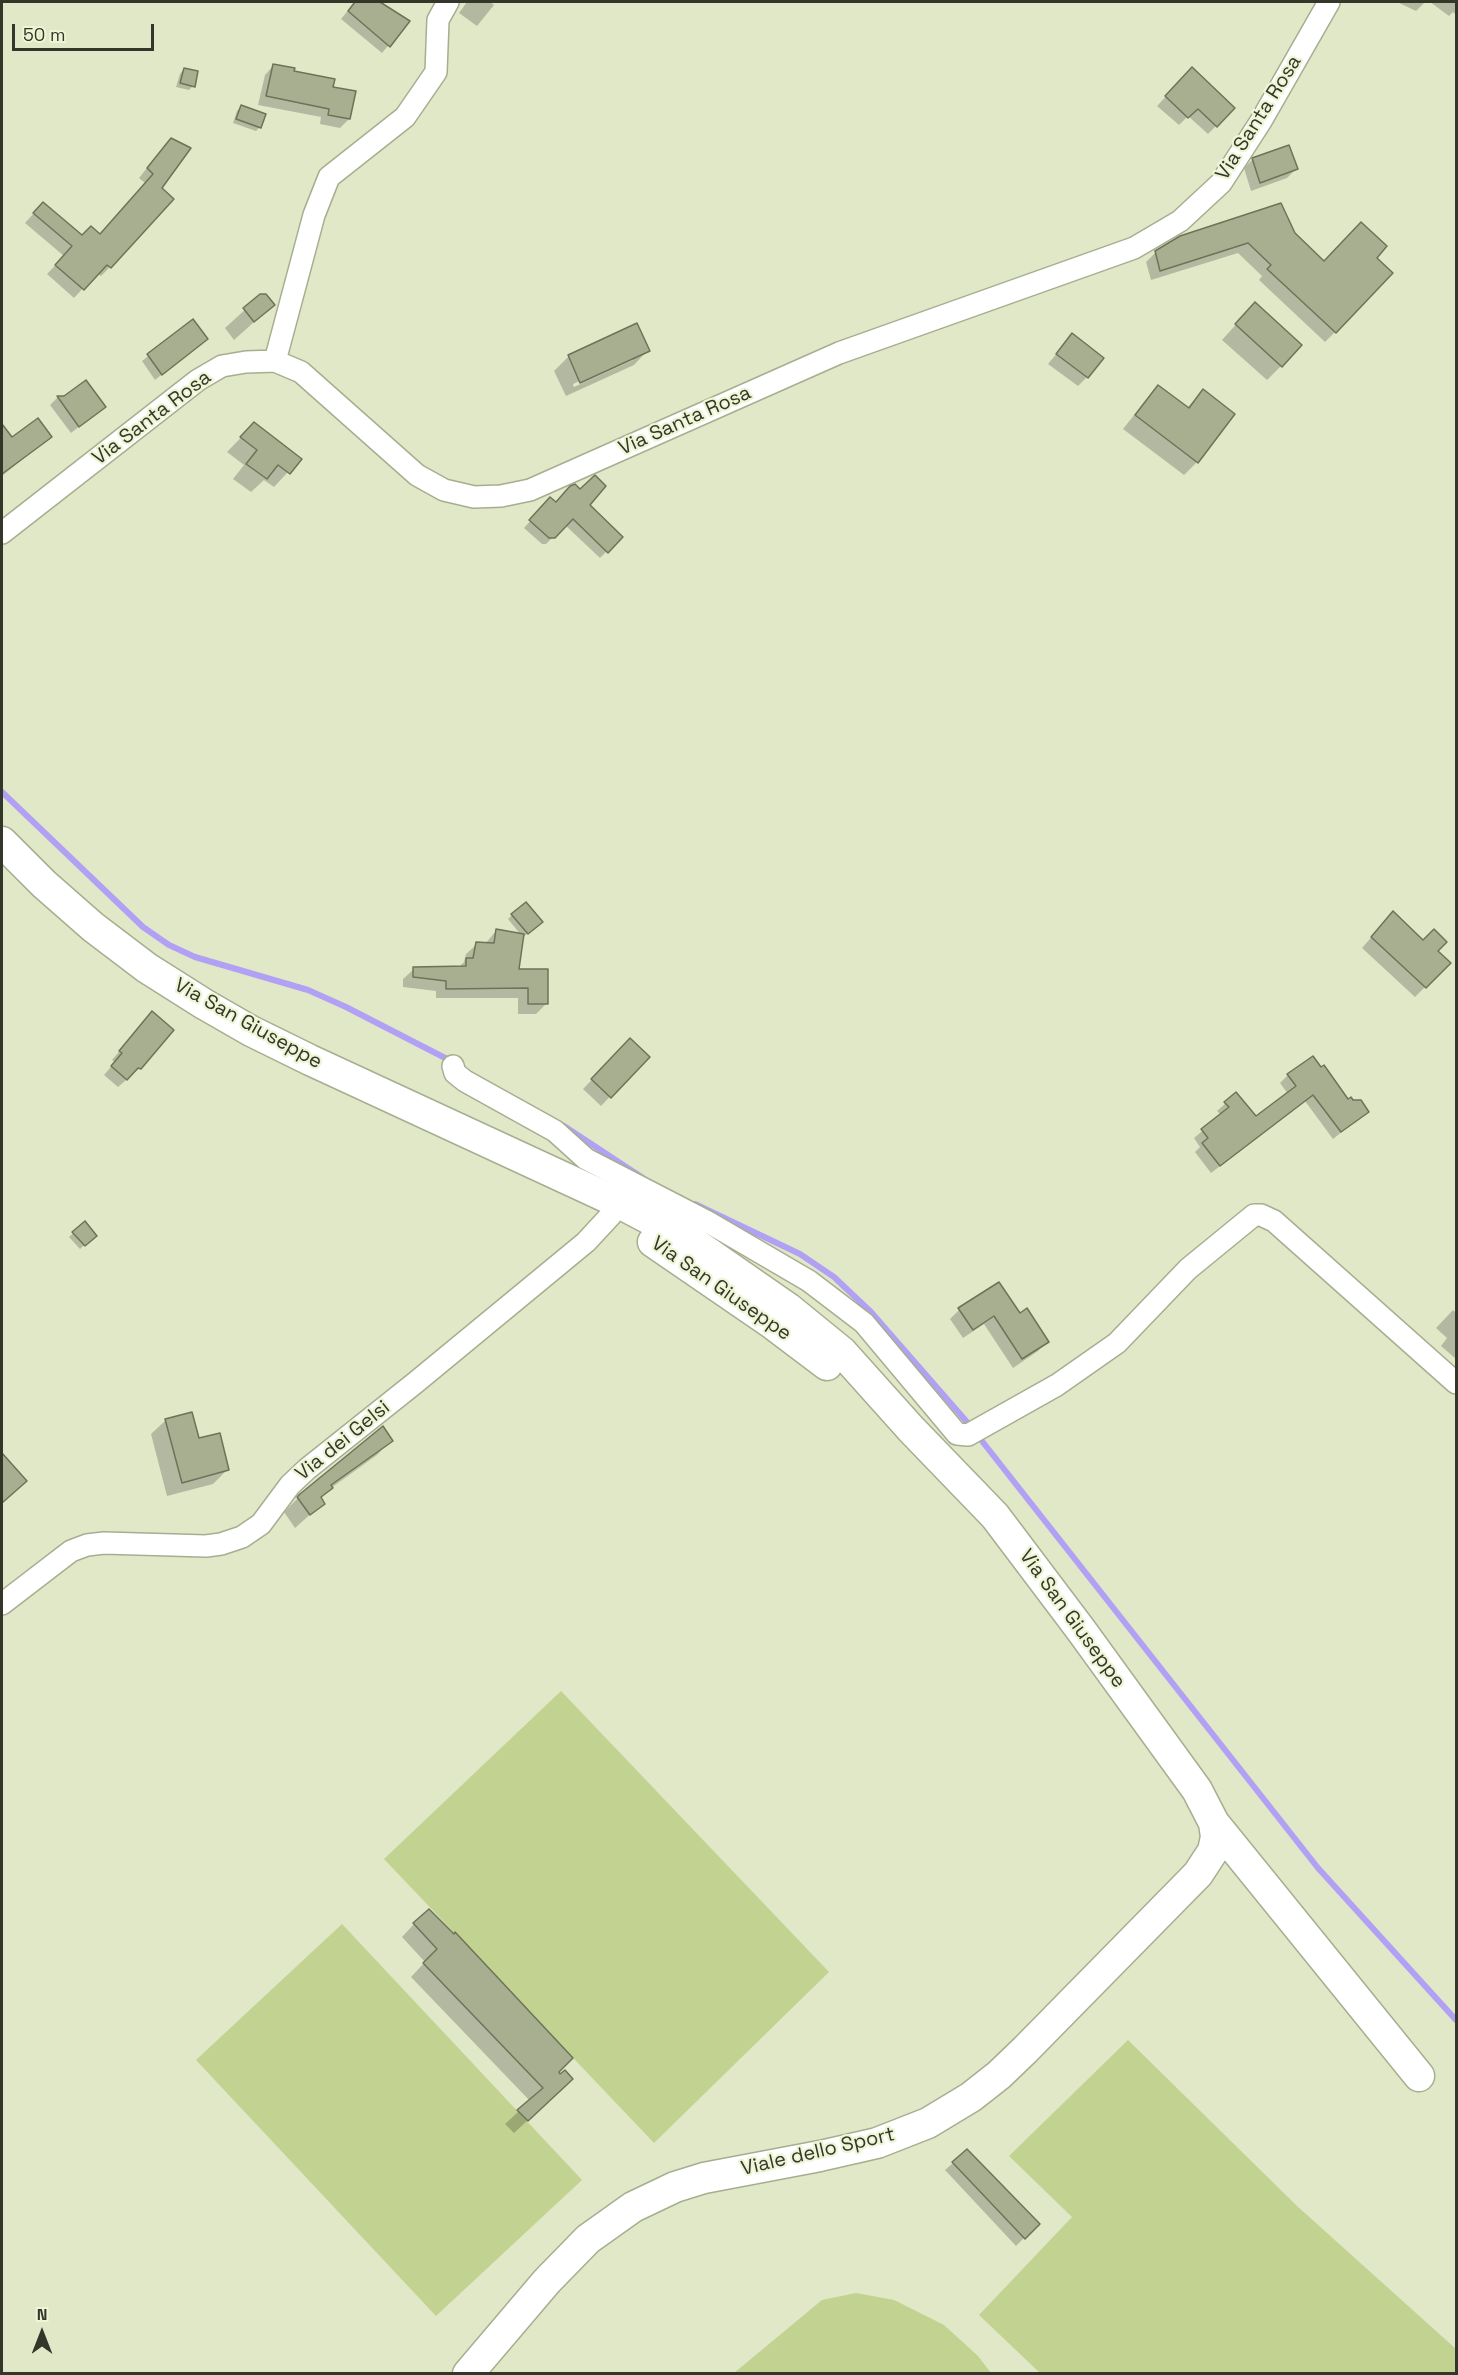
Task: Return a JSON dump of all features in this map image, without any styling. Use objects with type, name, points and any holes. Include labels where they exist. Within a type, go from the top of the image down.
[{"type":"street","points":[[275,361],[314,215],[328,177],[405,117],[436,72],[438,20],[448,2]]},
{"type":"street","name":"Via Santa Rosa","points":[[2,534],[198,380],[222,366],[275,361],[301,372],[417,475],[444,490],[474,497],[501,496],[530,490],[839,353],[1134,248],[1180,221],[1221,183],[1261,121],[1329,2]]},
{"type":"street","name":"Via San Giuseppe","points":[[2,842],[44,884],[93,927],[147,968],[204,1004],[251,1031],[310,1060],[524,1160],[615,1209],[693,1242],[781,1316],[842,1352],[911,1430],[994,1516],[1081,1630],[1197,1790],[1214,1823],[1419,2076]]},
{"type":"street","points":[[453,1066],[455,1073],[465,1081],[555,1131],[586,1159],[708,1222],[809,1281],[864,1323],[957,1434],[974,1431],[1057,1385],[1117,1343],[1188,1269],[1254,1215],[1261,1215],[1274,1221],[1456,1383]]},
{"type":"street","name":"Via dei Gelsi","points":[[2,1604],[71,1551],[87,1545],[104,1543],[206,1546],[242,1537],[261,1524],[290,1485],[307,1469],[586,1242],[615,1209]]},
{"type":"street","points":[[781,1316],[809,1281]]},
{"type":"street","name":"Viale dello Sport","points":[[468,2373],[547,2281],[588,2239],[641,2202],[675,2187],[704,2178],[877,2143],[928,2123],[971,2097],[1025,2050],[1198,1874],[1213,1851],[1216,1837],[1214,1823]]},
{"type":"green space","points":[[561,1691],[829,1972],[654,2143],[384,1859]]},
{"type":"green space","points":[[342,1924],[582,2180],[436,2316],[196,2060]]},
{"type":"green space","points":[[1128,2040],[1297,2206],[1456,2349],[1456,2373],[1040,2373],[979,2315],[1072,2217],[1009,2156]]},
{"type":"green space","points":[[856,2293],[894,2300],[944,2325],[978,2356],[991,2373],[734,2373],[822,2300]]},
{"type":"building","points":[[355,2],[380,2],[410,21],[390,47],[348,11]]},
{"type":"building","points":[[273,64],[295,68],[294,71],[335,79],[333,87],[356,91],[350,119],[328,115],[329,109],[266,96]]},
{"type":"building","points":[[1192,67],[1235,108],[1217,127],[1198,109],[1188,118],[1165,96]]},
{"type":"building","points":[[184,68],[198,71],[195,87],[180,83]]},
{"type":"building","points":[[241,105],[266,114],[261,128],[236,119]]},
{"type":"building","points":[[171,138],[191,148],[162,188],[174,199],[111,268],[107,265],[84,290],[55,265],[72,246],[33,213],[43,202],[82,235],[91,226],[100,234],[153,174],[147,168]]},
{"type":"building","points":[[1289,145],[1298,169],[1260,183],[1252,158]]},
{"type":"building","points":[[1281,203],[1295,233],[1324,261],[1361,222],[1387,246],[1377,258],[1393,273],[1336,333],[1267,269],[1271,265],[1248,243],[1160,271],[1155,251],[1180,236]]},
{"type":"building","points":[[260,294],[266,294],[275,305],[254,322],[243,308]]},
{"type":"building","points":[[1255,302],[1302,345],[1282,367],[1235,324]]},
{"type":"building","points":[[193,319],[208,339],[162,375],[147,354]]},
{"type":"building","points":[[637,323],[650,351],[580,383],[568,355]]},
{"type":"building","points":[[1072,333],[1104,358],[1088,378],[1056,354]]},
{"type":"building","points":[[86,380],[106,407],[79,427],[57,396],[64,396]]},
{"type":"building","points":[[1158,385],[1189,408],[1203,389],[1235,414],[1198,463],[1135,415]]},
{"type":"building","points":[[38,418],[52,437],[2,474],[2,424],[12,437]]},
{"type":"building","points":[[254,422],[302,459],[290,474],[278,465],[267,479],[246,464],[257,450],[240,437]]},
{"type":"building","points":[[595,475],[606,486],[590,505],[623,537],[608,553],[573,519],[555,538],[549,538],[529,520],[550,497],[556,502],[570,486],[575,484],[580,489]]},
{"type":"building","points":[[526,902],[543,922],[528,934],[511,914]]},
{"type":"building","points":[[1393,911],[1423,940],[1434,929],[1447,942],[1438,951],[1451,963],[1426,988],[1371,937]]},
{"type":"building","points":[[496,929],[524,934],[519,969],[548,969],[548,1004],[528,1004],[528,988],[446,989],[446,981],[413,977],[413,967],[466,966],[466,958],[473,958],[476,942],[494,943]]},
{"type":"building","points":[[152,1011],[174,1030],[141,1069],[138,1068],[127,1080],[111,1066],[122,1053],[119,1051]]},
{"type":"building","points":[[630,1038],[650,1057],[611,1098],[591,1079]]},
{"type":"building","points":[[1313,1056],[1321,1067],[1324,1065],[1348,1099],[1351,1097],[1353,1100],[1361,1100],[1369,1112],[1341,1132],[1313,1095],[1220,1166],[1202,1143],[1208,1138],[1201,1129],[1229,1107],[1224,1102],[1236,1092],[1256,1116],[1296,1086],[1287,1074]]},
{"type":"building","points":[[85,1221],[97,1236],[85,1246],[72,1232]]},
{"type":"building","points":[[999,1282],[1020,1313],[1027,1308],[1049,1342],[1022,1359],[994,1316],[973,1330],[958,1308]]},
{"type":"building","points":[[192,1412],[199,1438],[220,1433],[229,1470],[182,1483],[165,1419]]},
{"type":"building","points":[[383,1426],[393,1441],[331,1485],[333,1488],[321,1497],[325,1504],[310,1515],[297,1497]]},
{"type":"building","points":[[2,1453],[27,1481],[2,1503]]},
{"type":"building","points":[[429,1909],[454,1934],[455,1932],[573,2058],[559,2072],[560,2074],[565,2070],[573,2079],[528,2121],[517,2110],[543,2088],[423,1963],[437,1949],[413,1923]]},
{"type":"building","points":[[967,2149],[1040,2224],[1025,2239],[952,2162]]},
{"type":"waterway","points":[[2,792],[143,927],[169,945],[195,957],[308,990],[451,1061]]},
{"type":"waterway","points":[[564,1126],[643,1178]]},
{"type":"waterway","points":[[695,1204],[800,1254],[834,1277],[871,1312],[967,1422],[1318,1868],[1456,2020]]}]
